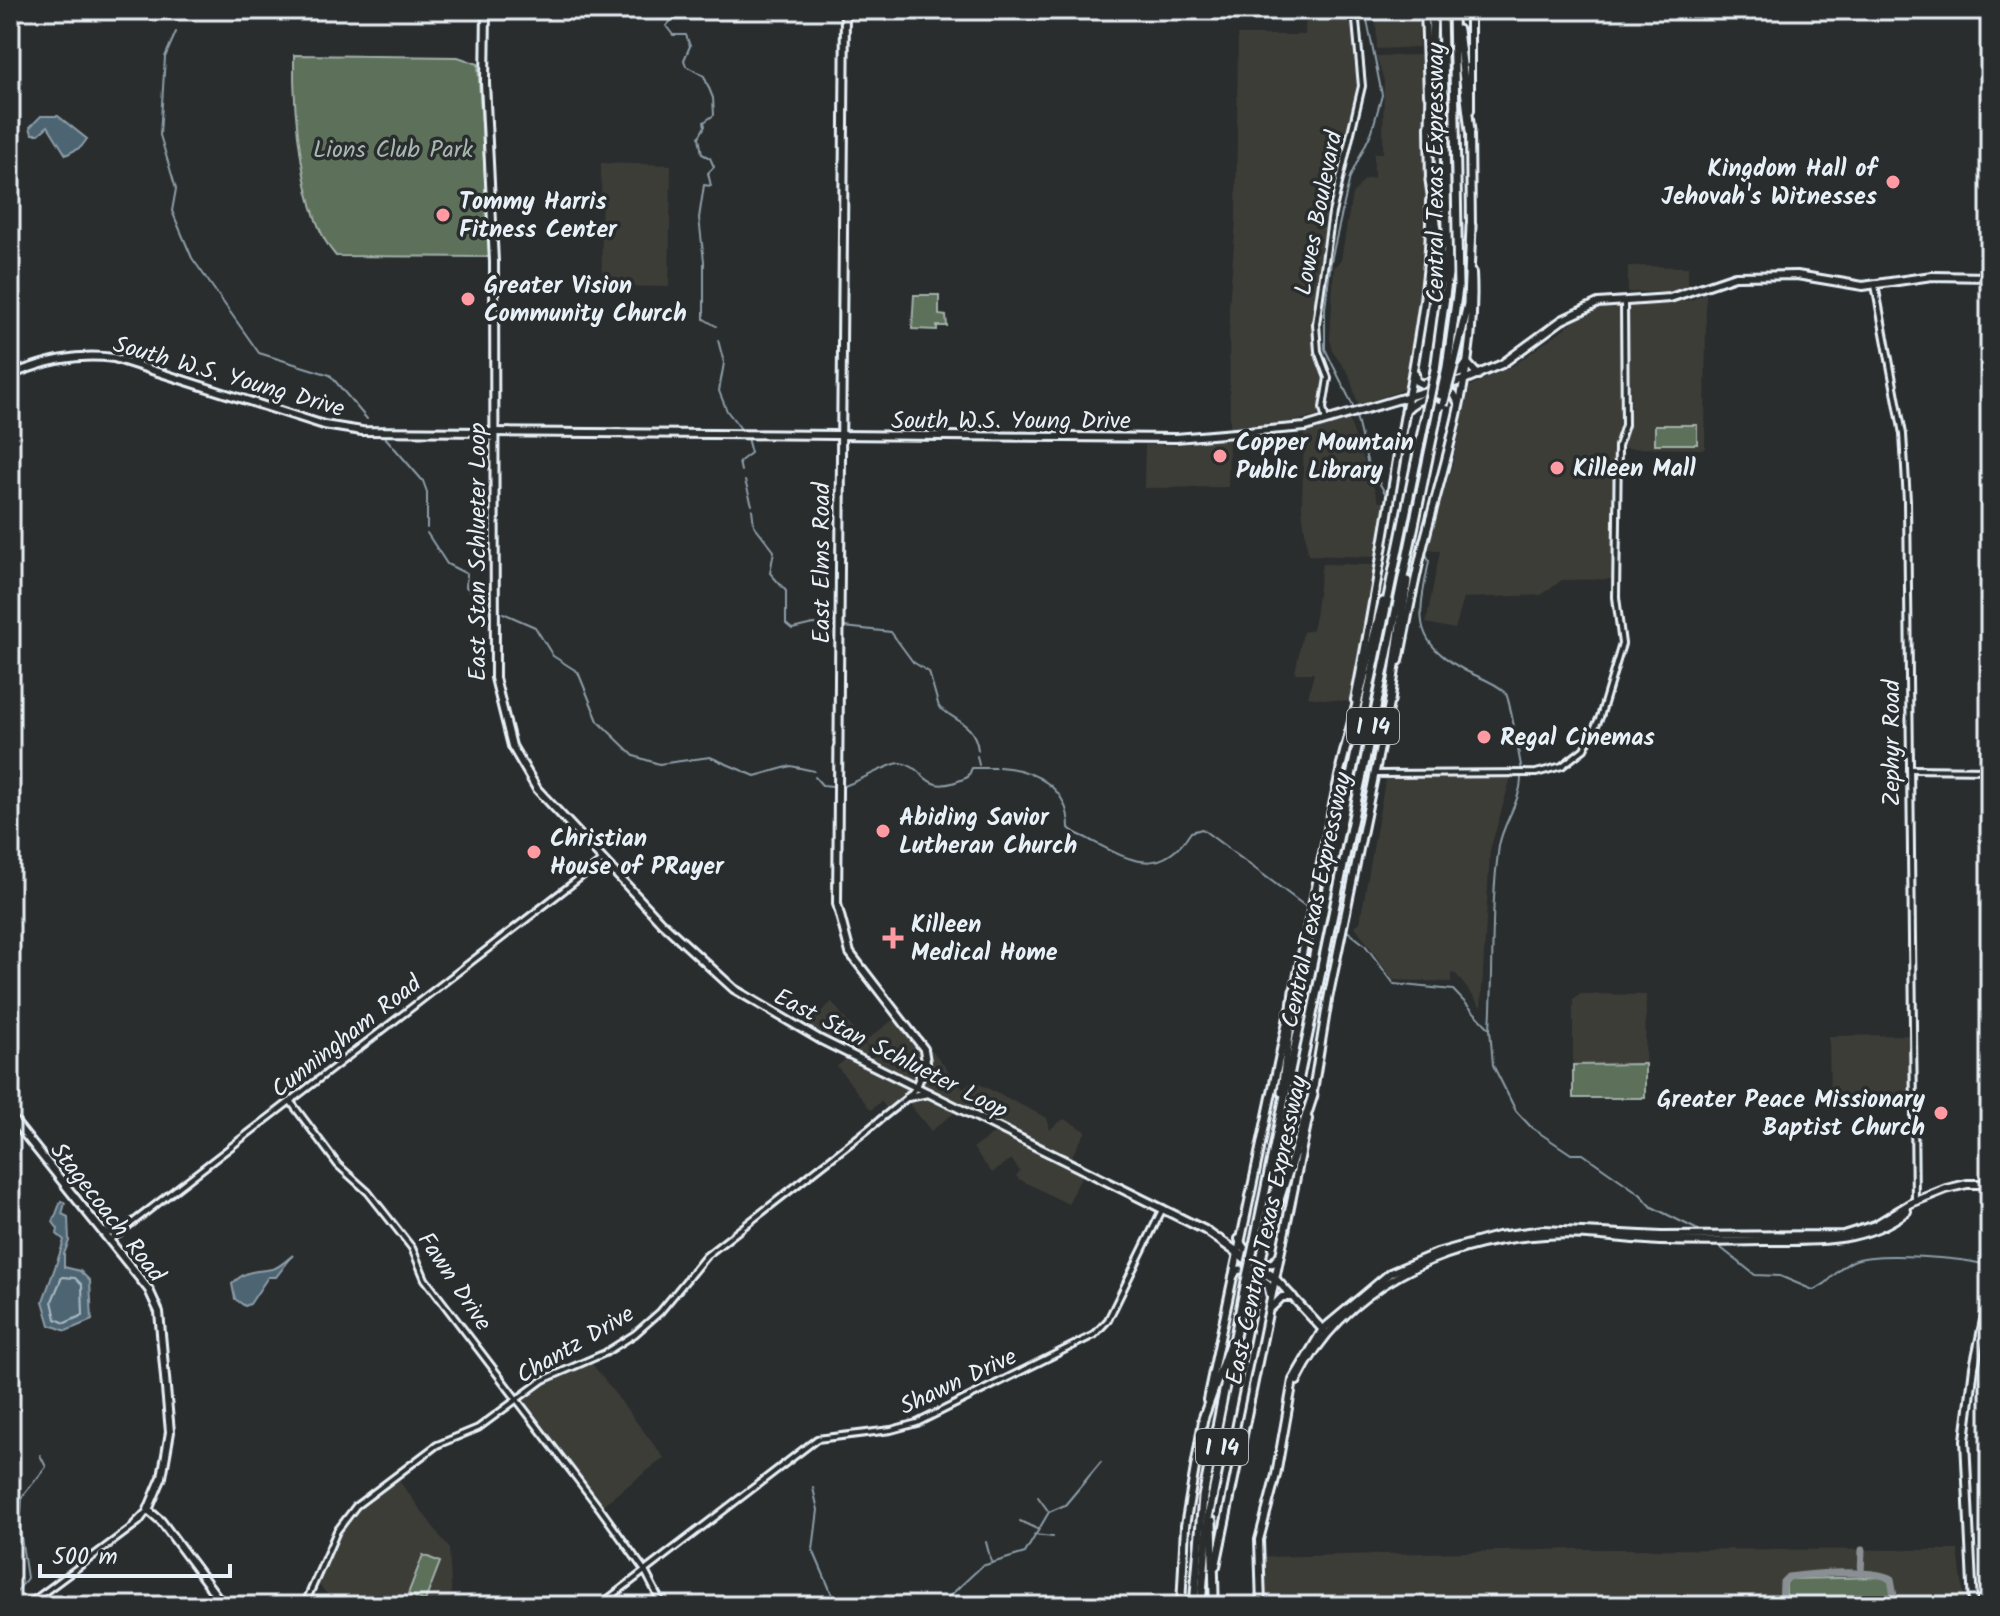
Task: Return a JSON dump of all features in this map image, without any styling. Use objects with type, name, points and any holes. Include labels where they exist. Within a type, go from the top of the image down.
[{"type":"highway","points":[[1430,128],[1433,10]]},
{"type":"highway","name":"Central Texas Expressway","points":[[1194,1606],[1200,1514],[1444,322],[1448,274],[1442,10]]},
{"type":"highway","points":[[1454,10],[1470,131]]},
{"type":"highway","name":"Central Texas Expressway","points":[[1201,1606],[1212,1498],[1432,439],[1450,367],[1458,288],[1454,10]]},
{"type":"highway","points":[[1430,180],[1443,268],[1444,322]]},
{"type":"highway","points":[[1450,367],[1468,304],[1471,226]]},
{"type":"highway","points":[[1390,701],[1412,539]]},
{"type":"highway","points":[[1341,766],[1397,554]]},
{"type":"highway","points":[[1281,1114],[1294,991]]},
{"type":"highway","points":[[1266,1237],[1313,1095]]},
{"type":"highway","points":[[1203,1419],[1237,1327]]},
{"type":"highway","points":[[1212,1498],[1214,1595]]},
{"type":"main road","name":"East Stan Schlueter Loop","points":[[486,10],[495,280],[494,664],[498,703],[512,746],[537,789],[686,946],[734,989],[790,1023],[1163,1208],[1216,1238],[1276,1281],[1324,1331]]},
{"type":"main road","name":"East Elms Road","points":[[845,10],[839,921],[850,953],[924,1049],[924,1081],[931,1094]]},
{"type":"main road","name":"East Central Texas Expressway","points":[[1181,1606],[1185,1526],[1203,1419],[1239,1236],[1310,920],[1375,604],[1429,274],[1430,128],[1425,10]]},
{"type":"main road","name":"East Central Texas Expressway","points":[[1214,1606],[1220,1535],[1282,1253],[1344,919],[1411,597],[1449,459],[1467,363],[1474,316],[1470,10]]},
{"type":"main road","name":"South W.S. Young Drive","points":[[10,375],[60,358],[95,356],[147,368],[343,430],[1176,438],[1280,431],[1326,421],[1464,380],[1521,354],[1577,311],[1598,303],[1670,298],[1735,276],[1797,275],[1853,286],[1932,276],[1990,277]]},
{"type":"main road","points":[[1415,362],[1416,381],[1422,384],[1460,373],[1467,363],[1478,375]]},
{"type":"main road","points":[[1390,402],[1412,377]]},
{"type":"main road","points":[[1390,402],[1402,404],[1406,411],[1412,403],[1446,392],[1456,397],[1459,406]]},
{"type":"main road","points":[[924,1069],[912,1078],[902,1080],[908,1097],[931,1094]]},
{"type":"main road","points":[[916,1087],[924,1069]]},
{"type":"main road","name":"Stagecoach Road","points":[[10,1116],[149,1290],[164,1337],[170,1432],[162,1477],[148,1510]]},
{"type":"main road","points":[[1691,1239],[1843,1235],[1875,1225],[1915,1202],[1953,1186],[1990,1184]]},
{"type":"main road","points":[[1261,1606],[1259,1540],[1276,1475],[1293,1380],[1324,1331],[1360,1298],[1392,1277],[1438,1257],[1499,1241],[1570,1232],[1729,1242],[1844,1239],[1887,1225],[1915,1202]]},
{"type":"main road","points":[[104,1232],[119,1233]]},
{"type":"main road","points":[[1233,1268],[1226,1244],[1239,1236],[1242,1247],[1263,1263],[1276,1261],[1282,1253]]},
{"type":"main road","points":[[1230,1283],[1237,1270],[1247,1269],[1268,1285],[1271,1300]]},
{"type":"main road","points":[[1973,1606],[1966,1436],[1974,1367],[1990,1292]]},
{"type":"main road","points":[[1270,1309],[1282,1297],[1294,1297]]},
{"type":"main road","points":[[155,1497],[155,1510],[161,1521],[224,1606]]},
{"type":"main road","points":[[148,1510],[161,1521]]},
{"type":"street","name":"Lowes Boulevard","points":[[1326,421],[1323,408],[1328,378],[1318,351],[1316,324],[1334,203],[1362,86],[1355,10]]},
{"type":"street","name":"Zephyr Road","points":[[1875,285],[1904,450],[1915,1202]]},
{"type":"street","points":[[1374,774],[1543,772],[1575,757],[1591,738],[1622,644],[1616,597],[1618,446],[1625,425],[1624,299]]},
{"type":"street","points":[[1910,769],[1990,770]]},
{"type":"street","name":"Cunningham Road","points":[[110,1240],[603,860]]},
{"type":"street","name":"Chantz Drive","points":[[304,1606],[337,1531],[352,1510],[437,1445],[478,1428],[543,1380],[605,1353],[635,1334],[660,1312],[706,1256],[908,1097],[916,1087]]},
{"type":"street","name":"Fawn Drive","points":[[291,1102],[338,1165],[368,1192],[412,1248],[425,1279],[645,1571],[663,1606]]},
{"type":"street","name":"Shawn Drive","points":[[599,1606],[817,1439],[891,1430],[917,1423],[1094,1335],[1108,1320],[1163,1208]]},
{"type":"street","points":[[26,1606],[148,1510]]},
{"type":"shaded area","points":[[1306,10],[1352,10],[1359,76],[1327,218],[1318,281],[1315,351],[1323,369],[1325,391],[1318,416],[1264,427],[1230,427],[1229,306],[1236,221],[1238,35],[1305,35]]},
{"type":"shaded area","points":[[1376,10],[1418,10],[1419,47],[1377,49]]},
{"type":"shaded area","points":[[1424,55],[1429,241],[1417,331],[1407,383],[1402,390],[1358,405],[1349,374],[1332,351],[1334,268],[1341,260],[1352,195],[1365,179],[1374,178],[1374,153],[1383,153],[1384,81],[1376,56]]},
{"type":"shaded area","points":[[601,163],[671,165],[669,287],[602,286]]},
{"type":"shaded area","points":[[1628,266],[1688,267],[1688,286],[1668,292],[1628,292]]},
{"type":"shaded area","points":[[1706,293],[1705,449],[1624,448],[1631,408],[1628,306],[1691,300]]},
{"type":"shaded area","points":[[1621,305],[1622,425],[1614,447],[1612,579],[1562,580],[1541,595],[1464,598],[1455,629],[1426,623],[1440,551],[1426,548],[1452,466],[1470,386],[1514,365],[1580,317],[1606,306]]},
{"type":"shaded area","points":[[1349,420],[1379,502],[1391,501],[1377,557],[1308,555],[1302,507],[1304,432]]},
{"type":"shaded area","points":[[1229,439],[1228,487],[1144,488],[1145,445]]},
{"type":"shaded area","points":[[1322,564],[1377,565],[1351,702],[1308,697],[1314,673],[1295,673],[1303,632],[1312,630]]},
{"type":"shaded area","points":[[1386,776],[1511,777],[1490,850],[1481,1007],[1456,974],[1451,973],[1451,982],[1393,980],[1355,926],[1360,922]]},
{"type":"shaded area","points":[[1580,994],[1646,995],[1645,1064],[1573,1065],[1573,999]]},
{"type":"shaded area","points":[[832,1002],[869,1050],[864,1057],[804,1027]]},
{"type":"shaded area","points":[[902,1013],[963,1089],[973,1081],[1047,1118],[1049,1130],[1064,1119],[1086,1131],[1070,1159],[1086,1167],[1068,1204],[1019,1179],[1016,1176],[1020,1171],[1011,1159],[992,1173],[973,1148],[993,1134],[997,1123],[963,1106],[931,1131],[907,1101],[890,1113],[881,1101],[871,1110],[837,1066],[849,1057],[866,1066],[874,1055],[864,1042]]},
{"type":"shaded area","points":[[1909,1035],[1909,1098],[1830,1099],[1829,1036]]},
{"type":"shaded area","points":[[590,1361],[664,1458],[601,1506],[519,1398],[548,1379]]},
{"type":"shaded area","points":[[397,1478],[449,1548],[452,1606],[338,1606],[317,1583],[337,1534],[357,1507]]},
{"type":"shaded area","points":[[1580,1549],[1958,1550],[1965,1606],[1267,1606],[1264,1557]]},
{"type":"green space","name":"Lions Club Park","points":[[294,55],[458,57],[478,64],[490,257],[336,256],[324,238],[307,189],[295,103]]},
{"type":"green space","points":[[914,295],[939,295],[939,315],[946,316],[947,326],[937,326],[937,330],[912,329]]},
{"type":"green space","points":[[1655,425],[1697,425],[1697,444],[1655,444]]},
{"type":"green space","points":[[1645,1064],[1645,1098],[1573,1098],[1573,1065]]},
{"type":"green space","points":[[423,1555],[440,1562],[425,1601],[408,1594]]},
{"type":"green space","points":[[1882,1577],[1890,1582],[1893,1591],[1884,1603],[1791,1605],[1786,1600],[1786,1583],[1790,1579]]},
{"type":"water","points":[[41,116],[58,116],[87,139],[81,147],[66,155],[48,126],[39,134],[32,134],[30,127]]},
{"type":"water","points":[[61,1201],[65,1203],[62,1214],[68,1217],[69,1241],[64,1254],[64,1267],[80,1271],[90,1281],[92,1320],[66,1331],[50,1325],[43,1301],[64,1240],[57,1234],[58,1229],[53,1222]]},
{"type":"water","points":[[293,1255],[276,1277],[268,1277],[250,1304],[245,1306],[235,1299],[232,1284],[237,1279],[251,1272],[275,1268]]},
{"type":"waterway","points":[[681,10],[666,26],[673,35],[686,35],[690,46],[684,60],[686,66],[704,76],[713,98],[714,115],[704,122],[699,137],[702,154],[710,158],[714,167],[708,173],[711,186],[704,185],[699,218],[704,261],[704,319],[716,326]]},
{"type":"waterway","points":[[1353,406],[1325,349],[1325,308],[1331,261],[1350,177],[1372,131],[1382,95],[1365,10]]},
{"type":"waterway","points":[[176,32],[165,57],[160,135],[176,189],[172,211],[192,258],[259,353],[330,375],[367,419]]},
{"type":"waterway","points":[[718,340],[724,363],[719,391],[727,411],[741,429]]},
{"type":"waterway","points":[[1356,416],[1367,461],[1385,493]]},
{"type":"waterway","points":[[384,436],[423,481],[427,492],[427,528]]},
{"type":"waterway","points":[[741,471],[739,462],[751,453],[747,438]]},
{"type":"waterway","points":[[745,481],[752,505]]},
{"type":"waterway","points":[[752,509],[754,525],[774,551],[770,573],[786,591],[786,624],[792,629],[813,624],[834,626]]},
{"type":"waterway","points":[[427,533],[447,564],[467,574],[466,587],[487,605]]},
{"type":"waterway","points":[[1426,554],[1429,561],[1421,611],[1427,637],[1448,660],[1505,692],[1522,770]]},
{"type":"waterway","points":[[503,613],[535,627],[553,656],[578,672],[598,721],[634,756],[659,764],[710,757],[755,776],[791,766],[814,771]]},
{"type":"waterway","points":[[844,627],[891,632],[913,662],[929,672],[939,707],[969,729],[978,750]]},
{"type":"waterway","points":[[977,756],[979,765]]},
{"type":"waterway","points":[[844,786],[901,763],[910,766],[927,780],[942,785],[968,777],[972,768],[995,768]]},
{"type":"waterway","points":[[999,767],[1025,772],[1048,783],[1063,802],[1069,828],[1118,854],[1144,862],[1156,861],[1180,847],[1191,832],[1202,829],[1309,909]]},
{"type":"waterway","points":[[815,777],[822,785],[833,786]]},
{"type":"waterway","points":[[1490,1029],[1494,892],[1499,846],[1518,795],[1521,777]]},
{"type":"waterway","points":[[1325,918],[1341,927]]},
{"type":"waterway","points":[[1346,930],[1365,945],[1394,984],[1453,990],[1490,1029],[1493,1065],[1516,1111],[1532,1128],[1571,1154],[1583,1154],[1640,1194],[1652,1207],[1702,1232]]},
{"type":"waterway","points":[[1716,1244],[1755,1275],[1780,1276],[1813,1290],[1847,1264],[1864,1258],[1921,1257],[1990,1266]]},
{"type":"waterway","points":[[10,1601],[27,1578],[20,1530],[22,1497],[46,1467],[40,1455]]},
{"type":"waterway","points":[[1049,1512],[1065,1505],[1101,1462]]},
{"type":"waterway","points":[[813,1488],[818,1510],[813,1550],[837,1606]]},
{"type":"waterway","points":[[939,1606],[982,1566],[1025,1553],[1049,1512],[1038,1497]]},
{"type":"waterway","points":[[1020,1521],[1037,1529]]},
{"type":"waterway","points":[[1034,1535],[1053,1537]]},
{"type":"waterway","points":[[986,1542],[991,1561]]},
{"type":"taxiway","points":[[1861,1574],[1862,1550]]},
{"type":"taxiway","points":[[1782,1606],[1783,1582],[1788,1577],[1826,1573],[1871,1574],[1891,1579],[1896,1606]]},
{"type":"place","name":"Kingdom Hall of Jehovah's Witnesses","points":[[1893,182]]},
{"type":"place","name":"Tommy Harris Fitness Center","points":[[443,215]]},
{"type":"place","name":"Greater Vision Community Church","points":[[468,299]]},
{"type":"place","name":"Copper Mountain Public Library","points":[[1220,456]]},
{"type":"place","name":"Killeen Mall","points":[[1557,468]]},
{"type":"place","name":"Regal Cinemas","points":[[1484,737]]},
{"type":"place","name":"Abiding Savior Lutheran Church","points":[[883,831]]},
{"type":"place","name":"Christian House of PRayer","points":[[534,852]]},
{"type":"place","name":"Killeen Medical Home","points":[[893,938]]},
{"type":"place","name":"Greater Peace Missionary Baptist Church","points":[[1941,1113]]}]
